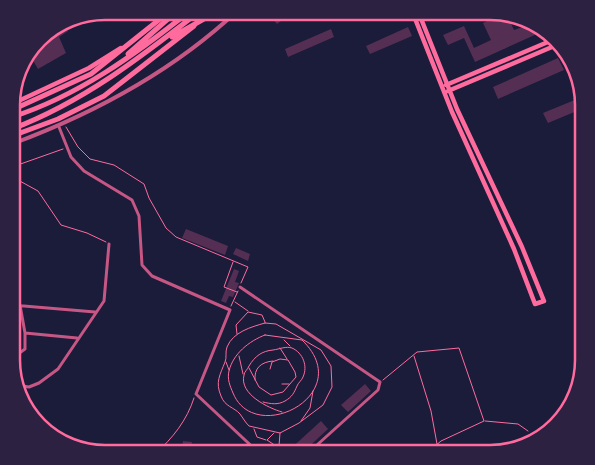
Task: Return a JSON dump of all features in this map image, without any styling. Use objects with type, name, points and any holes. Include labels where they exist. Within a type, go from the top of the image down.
[{"type":"main road","points":[[20,106],[91,74],[158,20]]},
{"type":"main road","points":[[113,67],[167,20]]},
{"type":"main road","points":[[20,113],[82,86],[152,41],[179,20]]},
{"type":"main road","points":[[20,125],[59,108],[81,96],[156,45],[188,20]]},
{"type":"main road","points":[[20,133],[58,119],[104,96],[144,63],[182,37],[201,20]]},
{"type":"main road","points":[[156,45],[202,20]]},
{"type":"main road","points":[[416,20],[445,85]]},
{"type":"main road","points":[[421,20],[447,91],[512,242],[535,304],[544,301],[522,247],[447,91]]},
{"type":"main road","points":[[20,100],[89,68],[134,38]]},
{"type":"main road","points":[[445,85],[547,42]]},
{"type":"main road","points":[[447,91],[552,47]]},
{"type":"street","points":[[20,141],[59,127],[148,80],[207,39],[227,20]]},
{"type":"street","points":[[59,127],[71,157],[84,171],[132,200],[138,216],[142,265],[152,276],[230,310],[196,394],[250,445]]},
{"type":"street","points":[[25,386],[29,387],[39,383],[58,368],[104,301],[109,244]]},
{"type":"street","points":[[240,287],[380,382],[378,390],[317,445]]},
{"type":"street","points":[[20,353],[25,349],[25,333],[20,306],[95,312]]},
{"type":"street","points":[[25,333],[77,338]]},
{"type":"path","points":[[64,124],[78,147],[90,158],[114,166],[144,184],[149,198],[166,228],[176,237],[248,267],[230,310]]},
{"type":"path","points":[[20,165],[66,148]]},
{"type":"path","points":[[20,181],[38,191],[61,225],[87,233],[109,244]]},
{"type":"path","points":[[234,261],[224,287],[237,292]]},
{"type":"path","points":[[233,302],[248,312],[262,315],[265,323]]},
{"type":"path","points":[[237,334],[236,325],[248,312]]},
{"type":"path","points":[[226,319],[236,325]]},
{"type":"path","points":[[265,323],[276,324],[321,350],[331,366],[333,376],[329,397],[323,405],[299,424],[280,433],[254,428],[243,420],[238,412],[230,409],[221,395],[218,377],[226,361],[227,347],[237,334],[265,323]]},
{"type":"path","points":[[229,370],[232,361],[250,342],[265,335],[277,335],[297,351],[304,361],[306,370],[296,390],[286,401],[272,404],[263,402]]},
{"type":"path","points":[[284,339],[302,340],[315,356],[318,364],[319,373],[310,408],[299,424]]},
{"type":"path","points":[[244,374],[259,354],[267,350],[290,347]]},
{"type":"path","points":[[248,367],[255,381],[265,393],[271,396],[283,392],[296,377],[296,372],[280,348]]},
{"type":"path","points":[[380,382],[417,352],[459,348],[484,420]]},
{"type":"path","points":[[239,355],[245,387],[248,392],[283,412]]},
{"type":"path","points":[[413,355],[431,411],[437,445],[484,420],[518,424],[528,431]]},
{"type":"path","points":[[255,381],[254,373],[265,362],[280,358],[288,360]]},
{"type":"path","points":[[270,369],[269,367],[275,360]]},
{"type":"path","points":[[226,361],[229,370],[230,388],[239,404],[245,410],[262,416],[273,416],[297,408],[314,390]]},
{"type":"path","points":[[282,384],[290,384]]},
{"type":"path","points":[[165,445],[172,438],[190,410],[196,394]]},
{"type":"path","points":[[238,412],[239,404]]},
{"type":"path","points":[[254,428],[257,437],[274,445]]},
{"type":"path","points":[[267,440],[274,432]]},
{"type":"path","points":[[279,445],[280,433]]},
{"type":"building","points":[[274,20],[282,20],[277,24]]},
{"type":"building","points":[[489,20],[511,23],[514,30],[524,26],[537,34],[475,62],[464,38],[448,45],[443,35],[464,26],[474,48],[491,40],[483,23]]},
{"type":"building","points":[[408,27],[412,36],[370,54],[366,46]]},
{"type":"building","points":[[67,29],[68,31],[59,37],[66,53],[38,69],[33,60],[49,41]]},
{"type":"building","points":[[331,29],[334,37],[288,57],[285,49]]},
{"type":"building","points":[[558,58],[564,70],[498,99],[493,87]]},
{"type":"building","points":[[574,100],[575,112],[548,123],[543,113]]},
{"type":"building","points":[[186,229],[228,246],[225,255],[182,238]]},
{"type":"building","points":[[236,248],[250,254],[248,261],[233,254]]},
{"type":"building","points":[[234,269],[239,271],[235,282],[239,283],[233,297],[229,296],[226,303],[221,301]]},
{"type":"building","points":[[365,384],[371,391],[348,412],[341,405]]},
{"type":"building","points":[[321,421],[328,429],[311,445],[295,445]]},
{"type":"building","points":[[183,441],[192,442],[191,445],[182,445]]}]
